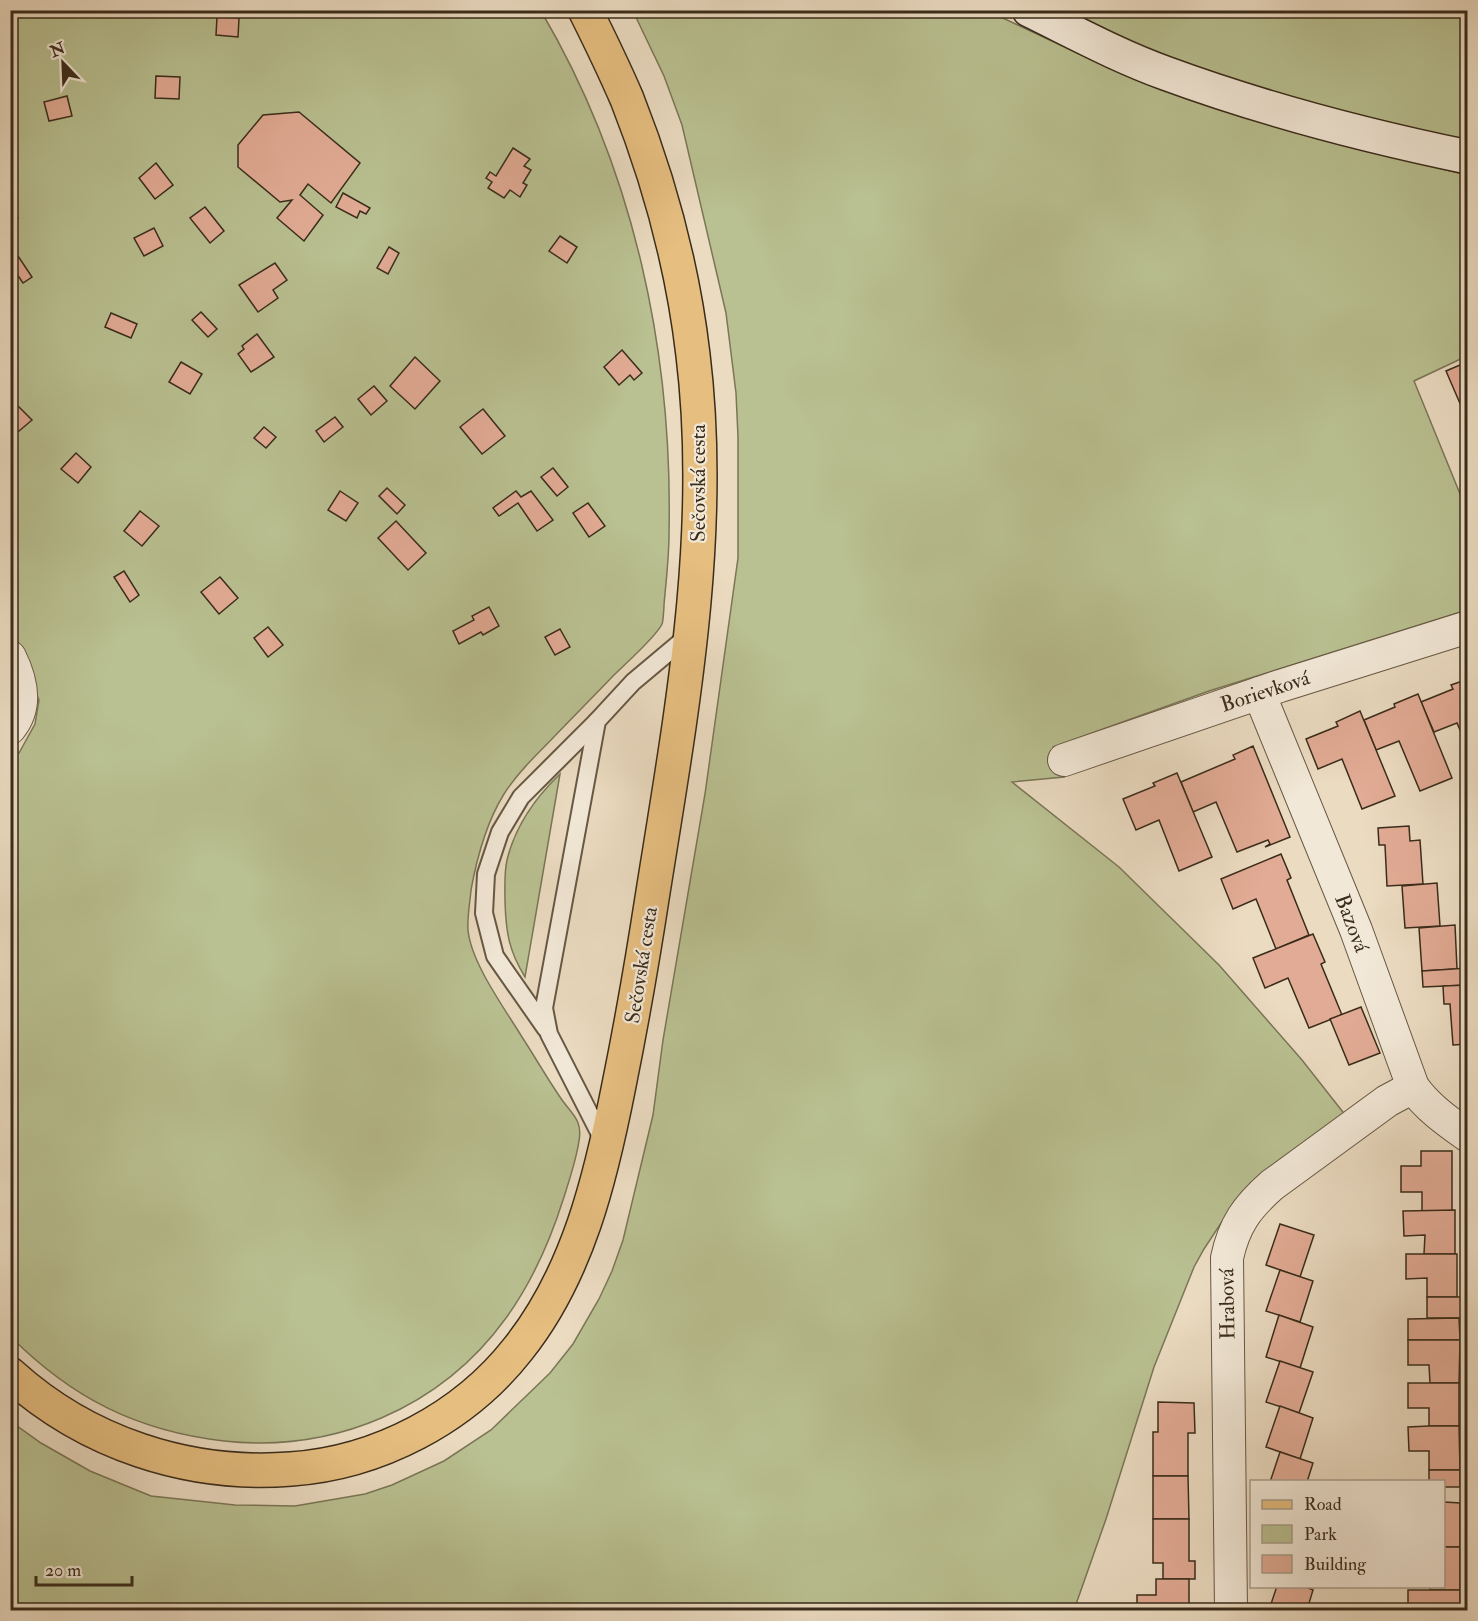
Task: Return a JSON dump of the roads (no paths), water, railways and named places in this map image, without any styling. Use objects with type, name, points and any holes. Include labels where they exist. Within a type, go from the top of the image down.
[{"type":"main road","name":"Sečovská cesta","points":[[10,1374],[47,1405],[78,1423],[115,1442],[174,1460],[216,1468],[285,1470],[320,1467],[376,1451],[431,1424],[478,1391],[520,1347],[556,1290],[573,1253],[607,1147],[630,1030],[666,814],[690,635],[698,555],[700,468],[698,397],[693,350],[670,234],[629,104],[585,10]]},
{"type":"street","points":[[1029,10],[1093,42],[1164,72],[1230,95],[1337,126],[1467,158]]},
{"type":"street","name":"Borievková","points":[[1064,760],[1259,693],[1467,627]]},
{"type":"street","points":[[10,657],[22,688],[19,718],[10,728]]},
{"type":"street","name":"Bazová","points":[[1259,693],[1356,930],[1413,1086],[1431,1108],[1467,1136]]},
{"type":"street","name":"Hrabová","points":[[1231,1611],[1227,1258],[1231,1238],[1240,1219],[1254,1200],[1387,1101],[1413,1086]]},
{"type":"lane","points":[[607,1147],[549,1034],[495,956],[484,913],[486,874],[500,832],[521,797],[633,682],[690,635]]},
{"type":"lane","points":[[549,1034],[544,1008],[597,721]]}]
